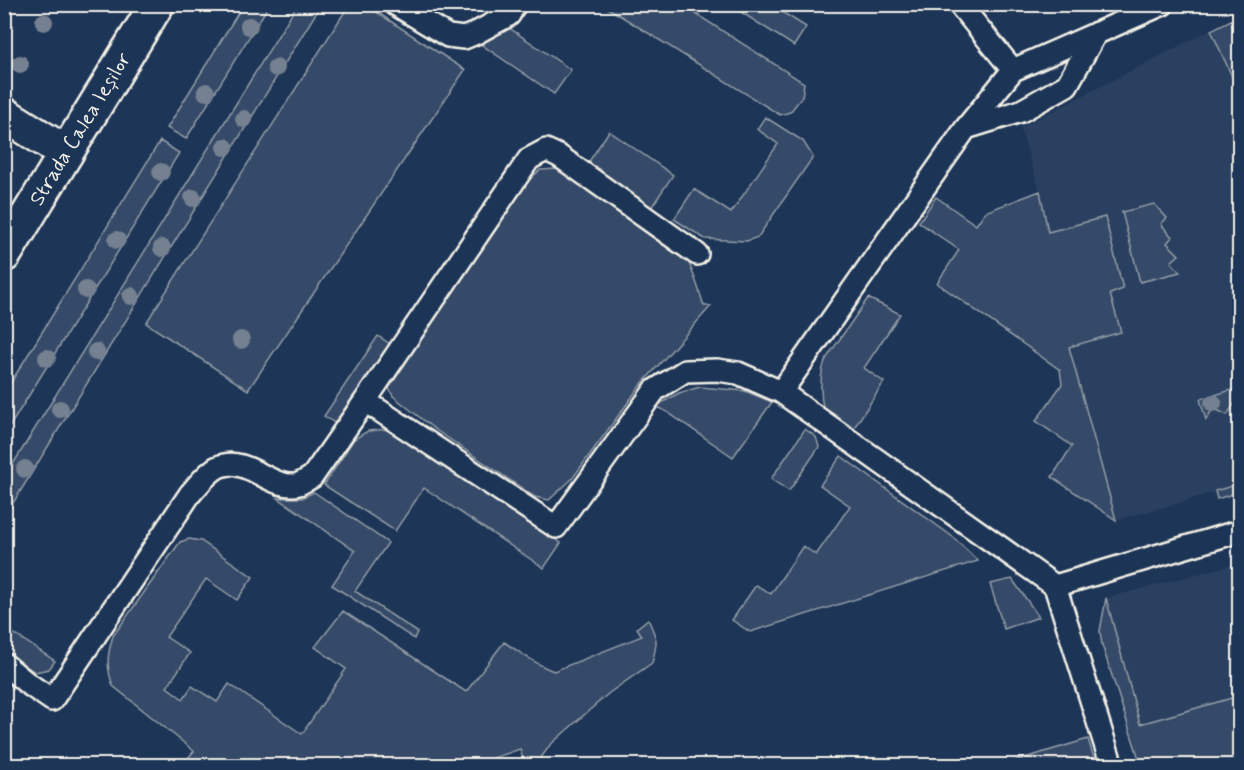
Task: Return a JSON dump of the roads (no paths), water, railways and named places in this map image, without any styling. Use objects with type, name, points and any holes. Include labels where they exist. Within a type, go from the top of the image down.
[{"type":"main road","name":"Strada Calea Ieșilor","points":[[4,255],[157,4]]},
{"type":"main road","points":[[4,114],[66,153]]},
{"type":"lane","points":[[395,4],[448,36],[464,38],[509,15],[515,4]]},
{"type":"lane","points":[[959,4],[1013,70]]},
{"type":"lane","points":[[781,392],[966,128],[1013,70],[1163,4]]},
{"type":"lane","points":[[966,128],[1021,111],[1067,85],[1096,33]]},
{"type":"lane","points":[[4,664],[51,700],[190,494],[217,468],[231,465],[246,467],[286,484],[298,484],[312,477],[529,159],[546,150],[560,156],[697,254]]},
{"type":"lane","points":[[365,401],[556,527],[655,390],[685,371],[717,370],[738,373],[781,392],[1055,586],[1112,765]]},
{"type":"lane","points":[[1055,586],[1239,531]]}]
